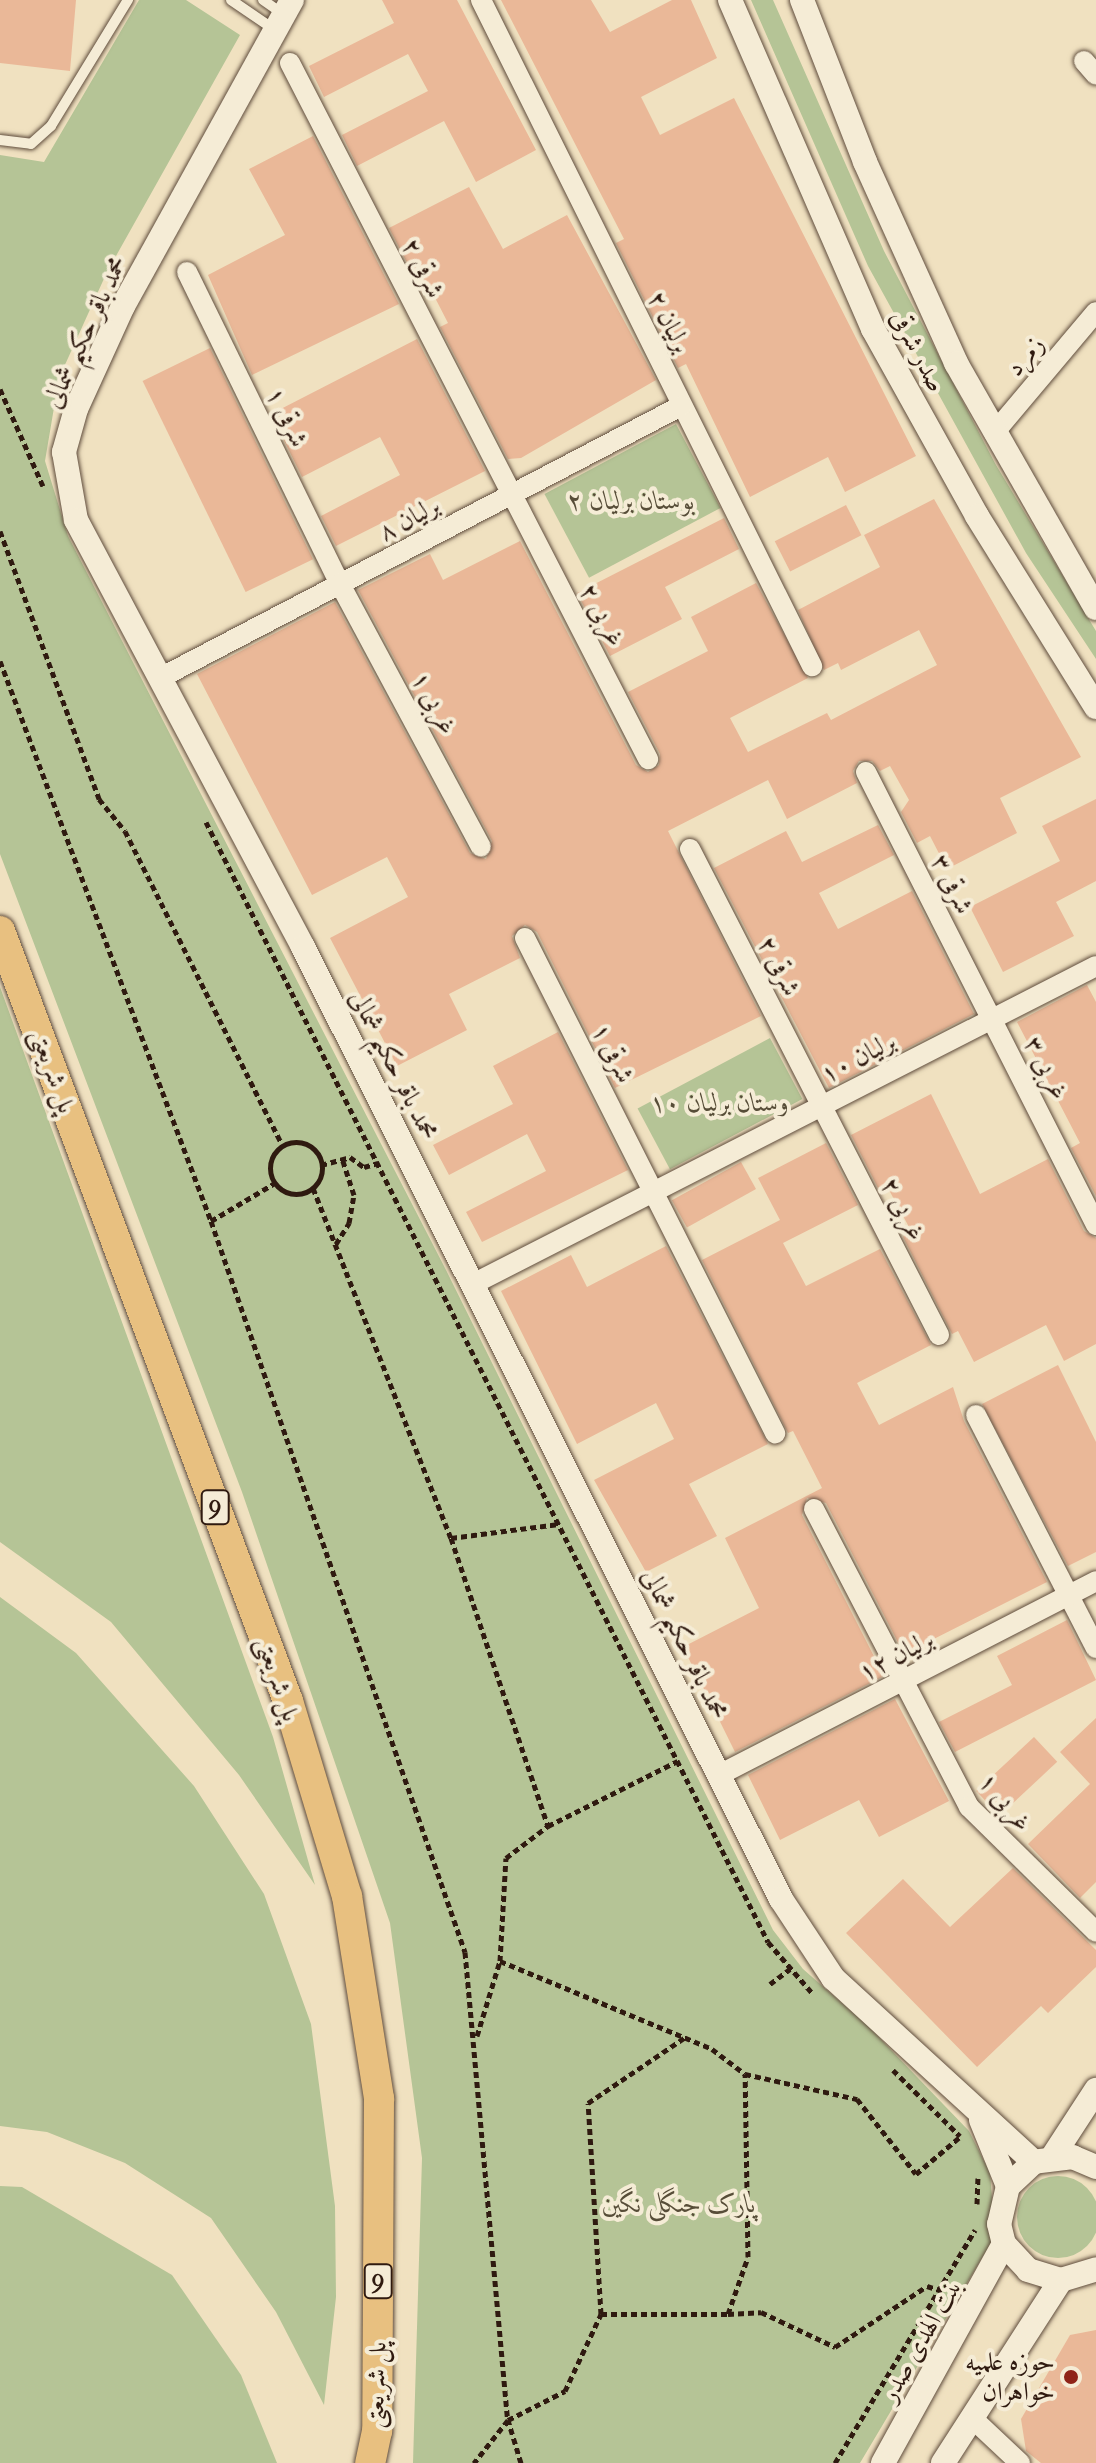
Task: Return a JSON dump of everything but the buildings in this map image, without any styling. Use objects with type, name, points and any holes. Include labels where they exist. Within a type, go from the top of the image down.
[{"type":"main road","name":"پل شریعتی","points":[[0,931],[288,1701],[347,1896],[379,2098],[377,2431],[370,2463]]},
{"type":"street","name":"برلیان ۲","points":[[481,0],[812,666]]},
{"type":"street","name":"صدر شرقی","points":[[730,0],[873,329],[977,516],[1096,707]]},
{"type":"street","name":"صدر شرقی","points":[[802,0],[865,162],[994,433],[1096,608]]},
{"type":"street","name":"محمد باقر حکیم شمالی","points":[[283,15],[123,306],[76,409],[64,452],[76,520],[473,1284],[781,1899],[833,1978],[975,2107],[1043,2159]]},
{"type":"street","name":"۲ شرقی","points":[[290,63],[510,496]]},
{"type":"street","name":"۱ شرقی","points":[[187,272],[340,584]]},
{"type":"street","name":"زمرد","points":[[994,433],[1096,312]]},
{"type":"street","name":"برلیان ۸","points":[[160,678],[681,406]]},
{"type":"street","name":"۲ غربی","points":[[510,496],[648,759]]},
{"type":"street","name":"۱ غربی","points":[[340,584],[481,847]]},
{"type":"street","name":"۳ شرقی","points":[[866,772],[992,1019]]},
{"type":"street","name":"۲ شرقی","points":[[690,849],[822,1106]]},
{"type":"street","name":"۱ شرقی","points":[[525,938],[655,1192]]},
{"type":"street","name":"برلیان ۱۰","points":[[473,1284],[1095,968]]},
{"type":"street","name":"۳ غربی","points":[[992,1019],[1096,1225]]},
{"type":"street","name":"۲ غربی","points":[[822,1106],[939,1335]]},
{"type":"street","points":[[655,1192],[775,1433]]},
{"type":"street","points":[[976,1415],[1096,1648]]},
{"type":"street","points":[[814,1509],[902,1682]]},
{"type":"street","name":"برلیان ۱۲","points":[[719,1775],[1096,1581]]},
{"type":"street","name":"۱ غربی","points":[[902,1682],[969,1807],[1096,1932]]},
{"type":"street","points":[[1093,2273],[1061,2280],[1028,2270],[1004,2244],[1000,2205],[1008,2186],[1043,2159],[1096,2090]]},
{"type":"street","points":[[975,2107],[1008,2186]]},
{"type":"street","points":[[1043,2159],[1096,2167]]},
{"type":"street","name":"بنت الهدی صدر","points":[[883,2463],[1004,2244]]},
{"type":"street","points":[[943,2463],[1061,2280]]},
{"type":"street","points":[[972,2418],[1020,2463]]},
{"type":"lane","points":[[0,140],[31,144],[51,126],[128,0]]},
{"type":"lane","points":[[231,0],[283,15]]},
{"type":"lane","points":[[263,0],[283,15]]},
{"type":"path","points":[[0,389],[46,493]]},
{"type":"path","points":[[0,531],[99,799],[125,831],[283,1146]]},
{"type":"path","points":[[0,661],[211,1221],[465,1952],[476,2039],[508,2420],[521,2463]]},
{"type":"path","points":[[201,812],[768,1942],[819,1999]]},
{"type":"path","points":[[283,1146],[307,1145],[321,1165]]},
{"type":"path","points":[[283,1146],[270,1167],[275,1183],[297,1194],[313,1188]]},
{"type":"path","points":[[321,1165],[350,1157],[364,1167],[378,1163]]},
{"type":"path","points":[[335,1245],[349,1223],[354,1195],[342,1159]]},
{"type":"path","points":[[321,1165],[313,1188],[451,1538],[548,1826]]},
{"type":"path","points":[[211,1221],[275,1183]]},
{"type":"path","points":[[451,1538],[559,1524]]},
{"type":"path","points":[[476,2039],[500,1961],[506,1858],[548,1826],[678,1761]]},
{"type":"path","points":[[500,1961],[685,2038],[745,2074],[857,2099],[916,2174],[961,2136]]},
{"type":"path","points":[[770,1984],[790,1969]]},
{"type":"path","points":[[474,2463],[508,2420],[565,2391],[601,2314],[588,2103],[685,2038]]},
{"type":"path","points":[[881,2058],[961,2136],[967,2149]]},
{"type":"path","points":[[728,2314],[748,2257],[745,2074]]},
{"type":"path","points":[[835,2463],[942,2291],[975,2231],[979,2175],[973,2162]]},
{"type":"path","points":[[601,2314],[761,2312],[835,2347],[927,2286],[942,2291]]},
{"type":"green space","name":"پارک جنگلی نگین","points":[[139,0],[186,0],[240,35],[107,272],[59,378],[45,461],[68,536],[446,1270],[773,1930],[803,1969],[868,2026],[969,2131],[990,2173],[995,2236],[860,2463],[413,2463],[422,2158],[390,1923],[242,1492],[0,854],[0,155],[44,162]]},
{"type":"green space","points":[[751,0],[773,0],[884,251],[996,465],[1096,631],[1096,659],[1026,553],[868,266]]},
{"type":"green space","name":"بوستان برلیان ۲","points":[[676,424],[721,508],[589,578],[544,494]]},
{"type":"green space","points":[[0,987],[273,1737],[315,1885],[239,1775],[111,1622],[0,1542]]},
{"type":"green space","name":"وستان برلیان ۱۰","points":[[770,1038],[802,1099],[670,1169],[638,1108]]},
{"type":"green space","points":[[0,1597],[76,1653],[194,1786],[264,1894],[311,2024],[335,2206],[336,2297],[324,2405],[276,2312],[211,2218],[125,2163],[47,2132],[0,2126]]},
{"type":"green space","points":[[1058,2176],[1074,2179],[1087,2188],[1096,2201],[1099,2217],[1096,2233],[1087,2246],[1074,2255],[1058,2258],[1042,2255],[1029,2246],[1020,2233],[1017,2217],[1020,2201],[1029,2188],[1042,2179]]},
{"type":"green space","points":[[0,2186],[22,2187],[172,2275],[241,2375],[277,2463],[0,2463]]},
{"type":"place","name":"حوزه علمیه خواهران","points":[[1071,2377]]}]
